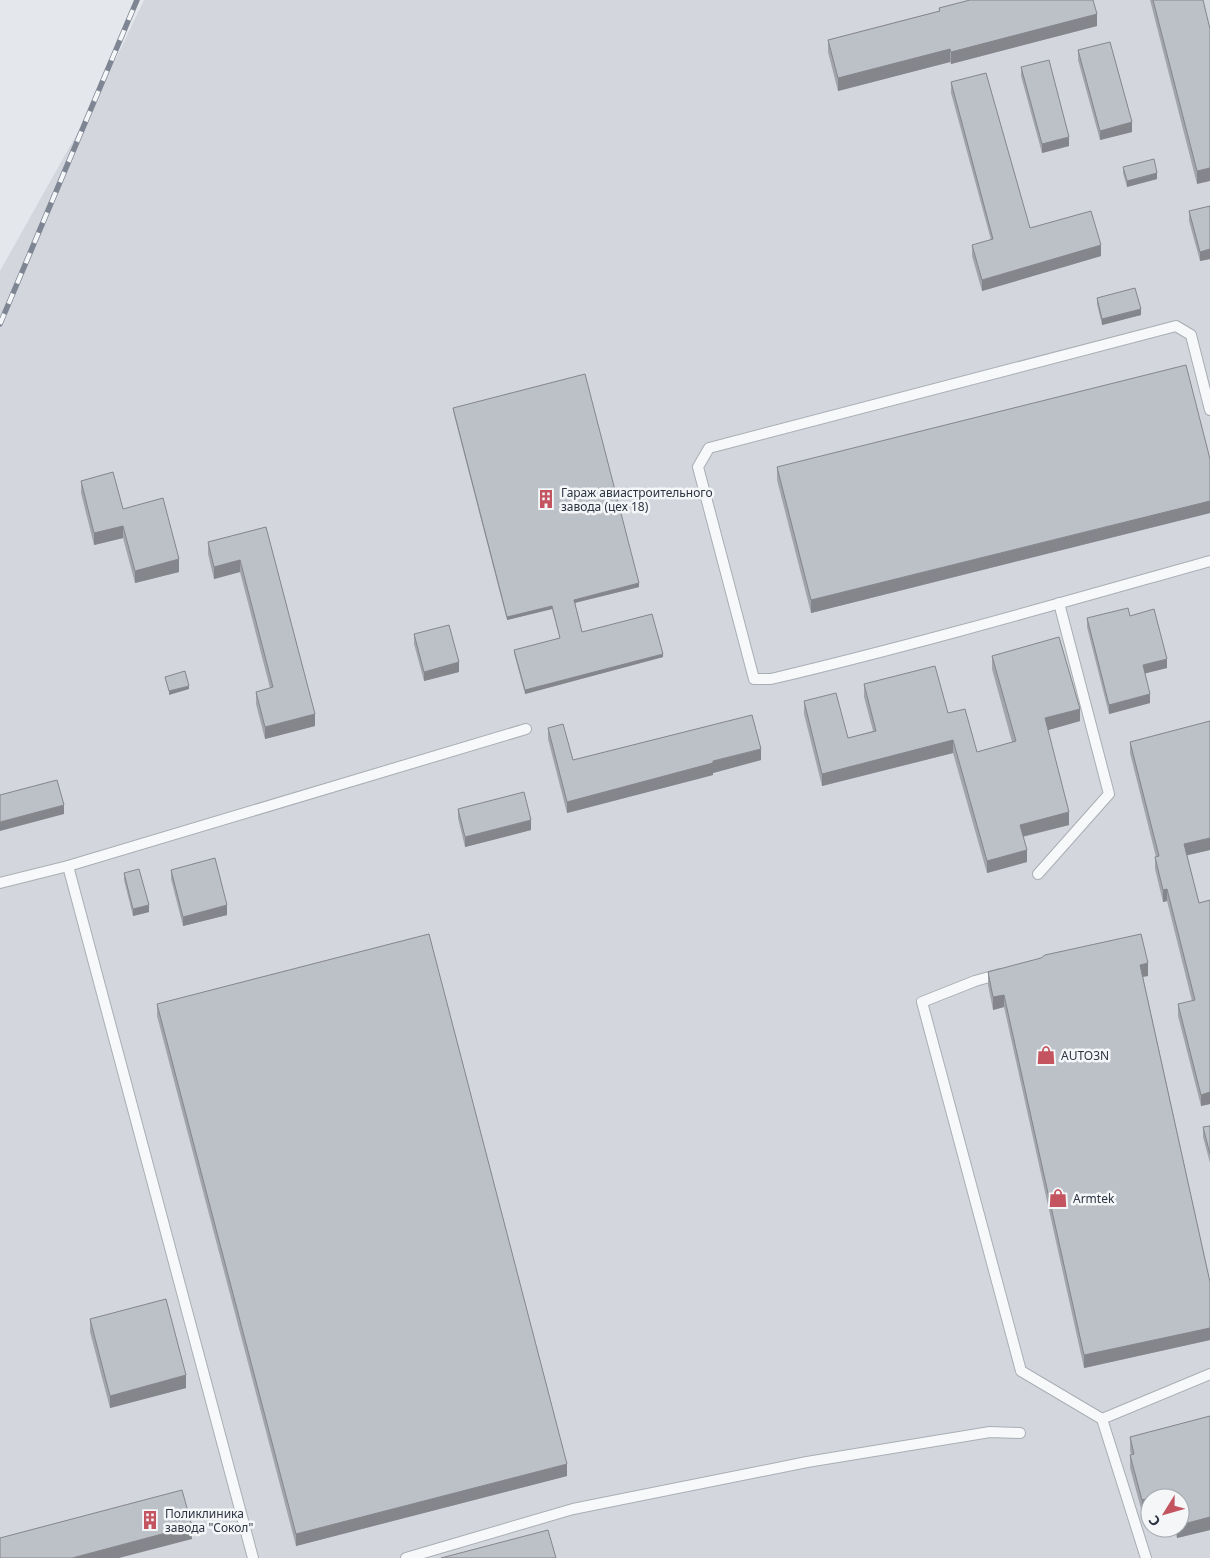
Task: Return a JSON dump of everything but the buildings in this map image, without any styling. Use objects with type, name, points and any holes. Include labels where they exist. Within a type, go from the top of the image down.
[{"type":"lane","points":[[1210,410],[1191,335],[1176,326],[709,448],[698,467],[754,679],[771,679],[939,638],[1210,561]]},
{"type":"lane","points":[[1038,874],[1109,794],[1059,603]]},
{"type":"lane","points":[[0,882],[68,866],[526,729]]},
{"type":"lane","points":[[68,866],[253,1558]]},
{"type":"lane","points":[[1011,971],[975,980],[922,1002],[1021,1371],[1102,1419],[1146,1558]]},
{"type":"lane","points":[[1102,1419],[1210,1374]]},
{"type":"lane","points":[[406,1558],[583,1507],[826,1459],[990,1432],[1020,1432]]},
{"type":"shaded area","points":[[144,0],[1210,0],[1210,1558],[0,1558],[0,271],[97,98]]},
{"type":"railway","points":[[0,324],[137,0]]},
{"type":"place","name":"Гараж авиастроительного завода (цех 18)","points":[[546,499]]},
{"type":"place","name":"AUTO3N","points":[[1046,1055]]},
{"type":"place","name":"Armtek","points":[[1058,1198]]},
{"type":"place","name":"Поликлиника завода \"Сокол\"","points":[[150,1520]]}]
